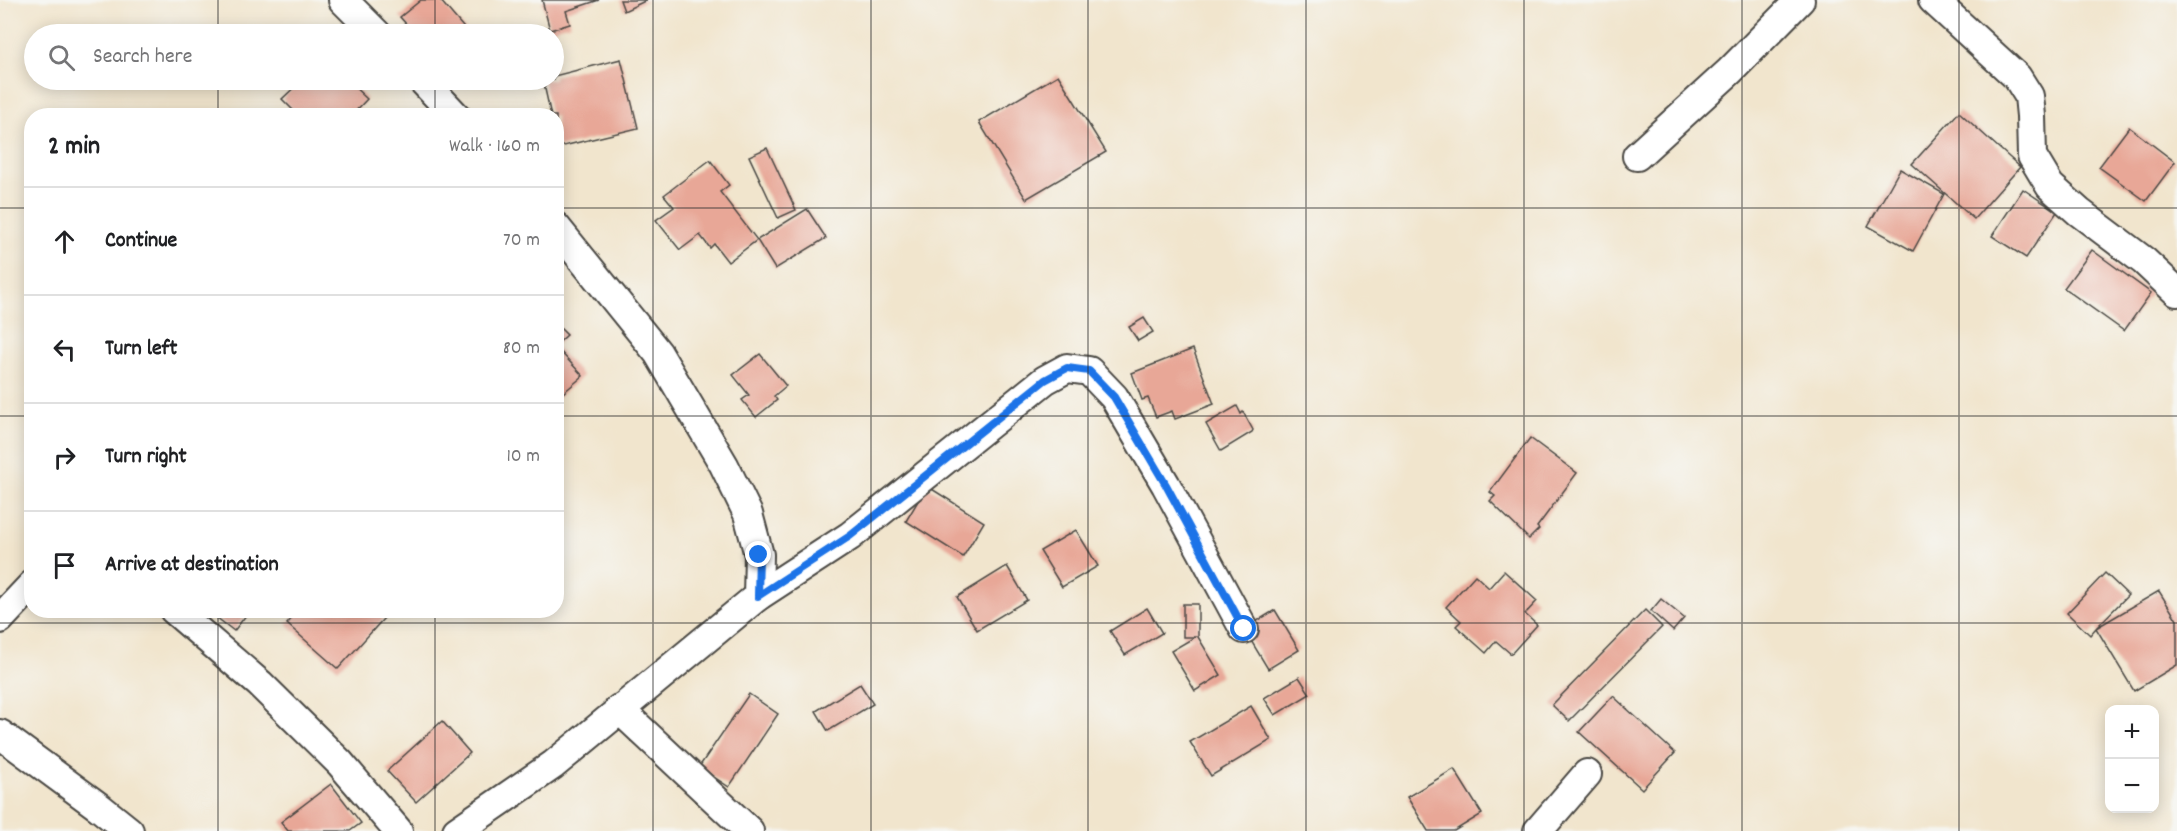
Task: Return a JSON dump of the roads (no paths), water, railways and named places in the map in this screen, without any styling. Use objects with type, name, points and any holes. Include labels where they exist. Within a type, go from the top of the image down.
[{"type":"street","points":[[343,0],[367,24]]},
{"type":"street","points":[[1637,156],[1730,71],[1800,0]]},
{"type":"street","points":[[1933,0],[2017,76],[2029,96],[2032,156],[2050,186],[2144,261],[2177,292]]},
{"type":"street","points":[[1965,0],[1989,51]]},
{"type":"street","points":[[431,90],[448,108]]},
{"type":"street","points":[[564,237],[658,353],[724,465],[748,513],[759,555],[758,596]]},
{"type":"street","points":[[457,831],[553,765],[758,596],[850,536],[1045,380],[1067,368],[1089,371],[1114,397],[1166,485],[1244,629]]},
{"type":"street","points":[[0,619],[24,594]]},
{"type":"street","points":[[183,618],[260,684],[340,763],[398,831]]},
{"type":"street","points":[[619,709],[749,831]]},
{"type":"street","points":[[0,734],[129,831]]},
{"type":"street","points":[[1538,831],[1587,774]]}]
